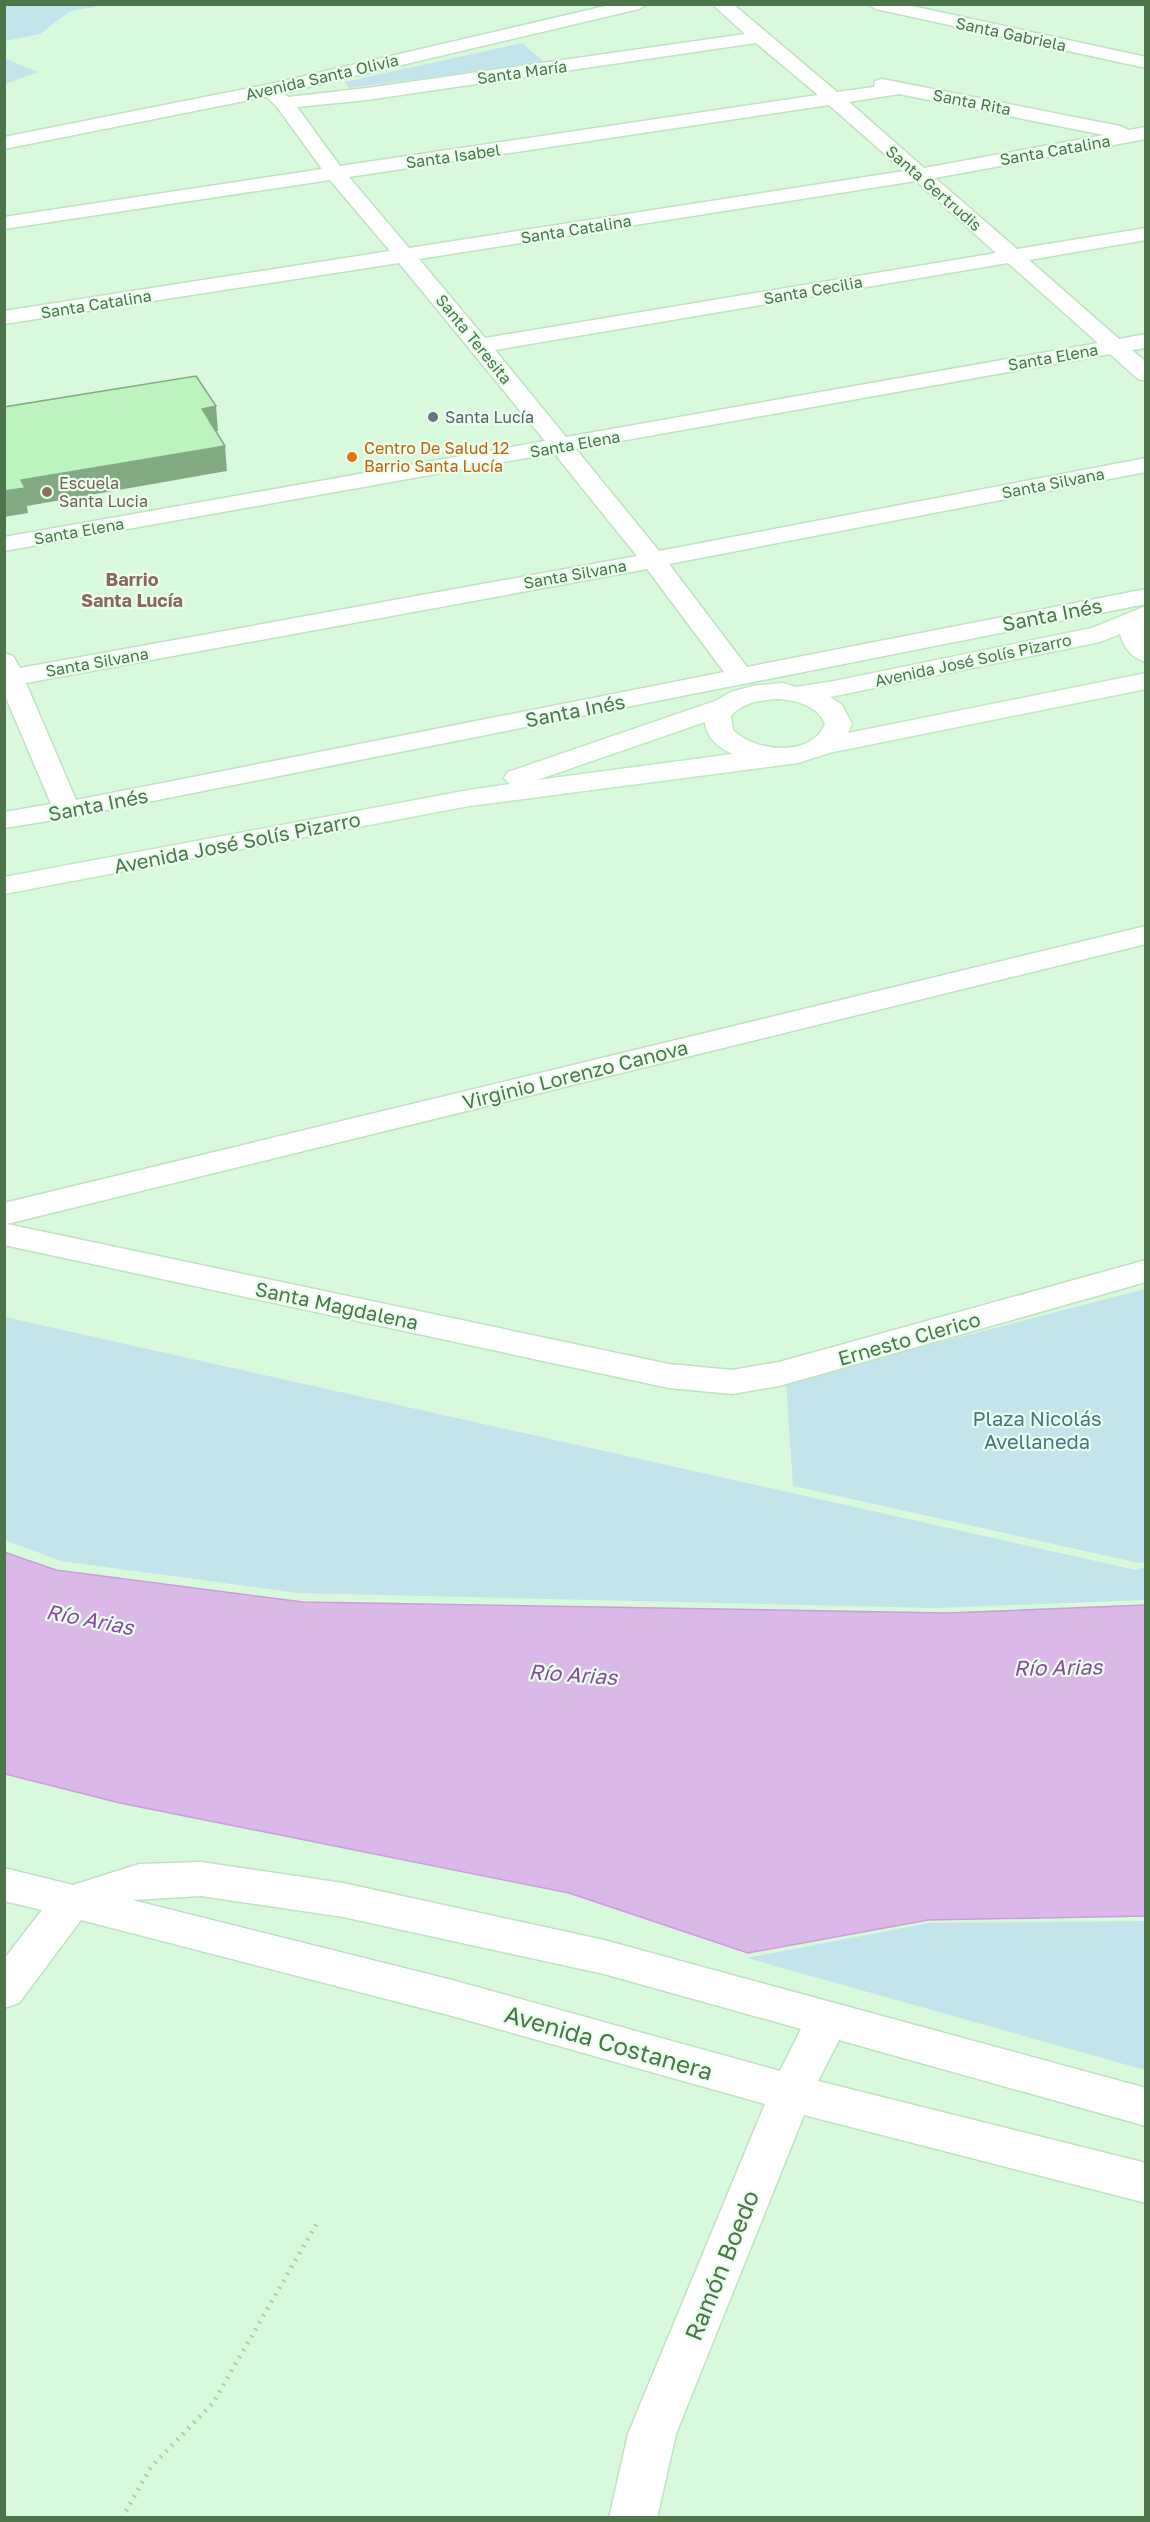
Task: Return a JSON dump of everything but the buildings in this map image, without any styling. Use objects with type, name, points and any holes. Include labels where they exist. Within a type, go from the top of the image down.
[{"type":"street","name":"Avenida Santa Olivia","points":[[4,143],[277,96],[639,4]]},
{"type":"street","name":"Santa Gertrudis","points":[[721,4],[834,99],[1146,374]]},
{"type":"street","name":"Santa Gabriela","points":[[876,4],[1146,63]]},
{"type":"street","points":[[930,4],[1146,52]]},
{"type":"street","name":"Santa María","points":[[277,96],[367,94],[759,37]]},
{"type":"street","name":"Santa Rita","points":[[798,69],[1143,135]]},
{"type":"street","name":"Santa Isabel","points":[[4,223],[902,88]]},
{"type":"street","name":"Santa Teresita","points":[[277,96],[335,173],[480,346],[653,560],[737,693]]},
{"type":"street","name":"Santa Catalina","points":[[4,318],[918,175],[1143,135]]},
{"type":"street","name":"Santa Cecilia","points":[[480,346],[1146,234]]},
{"type":"street","name":"Santa Elena","points":[[4,544],[1146,341]]},
{"type":"street","name":"Santa Silvana","points":[[7,673],[653,560],[1146,465]]},
{"type":"street","name":"Santa Inés","points":[[4,820],[737,693],[1108,603],[1145,607]]},
{"type":"street","points":[[1145,607],[1134,623],[1131,633],[1134,643],[1146,654]]},
{"type":"street","name":"Avenida José Solís Pizarro","points":[[469,798],[737,693],[834,689],[1100,634],[1145,607]]},
{"type":"street","points":[[7,673],[67,810]]},
{"type":"street","name":"Avenida José Solís Pizarro","points":[[4,886],[469,798],[802,754],[824,746],[1146,681]]},
{"type":"street","name":"Avenida José Solís Pizarro","points":[[790,692],[829,707],[837,716],[839,727],[835,737],[824,746]]},
{"type":"street","name":"Avenida José Solís Pizarro","points":[[737,693],[719,716],[718,727],[724,738],[737,747],[776,756]]},
{"type":"street","name":"Virginio Lorenzo Canova","points":[[4,1214],[1146,935]]},
{"type":"street","name":"Santa Magdalena","points":[[4,1234],[669,1376]]},
{"type":"street","name":"Ernesto Clerico","points":[[669,1376],[732,1382],[779,1374],[1146,1271]]},
{"type":"street","points":[[4,1991],[72,1902],[139,1881],[201,1879],[343,1900],[604,1957],[1146,2107]]},
{"type":"street","name":"Avenida Costanera","points":[[4,1884],[452,1998],[791,2093],[1146,2183]]},
{"type":"street","name":"Ramón Boedo","points":[[633,2517],[652,2434],[791,2093],[828,2019]]},
{"type":"path","points":[[122,2517],[151,2468],[213,2403],[316,2223]]},
{"type":"shaded area","points":[[84,4],[1145,5],[1145,2517],[5,2517],[4,37],[65,8]]},
{"type":"green space","points":[[5,4],[107,5],[70,11],[40,34],[5,41]]},
{"type":"green space","points":[[522,43],[544,62],[349,88],[345,82]]},
{"type":"green space","points":[[6,59],[38,72],[5,84]]},
{"type":"green space","name":"Plaza Nicolás Avellaneda","points":[[1145,1289],[1145,1562],[1139,1563],[793,1486],[786,1382]]},
{"type":"green space","points":[[5,1317],[1136,1570],[1145,1567],[1145,1600],[935,1608],[298,1593],[61,1561],[5,1540]]},
{"type":"green space","points":[[1145,1921],[1145,2070],[747,1958],[929,1923]]},
{"type":"water","name":"Río Arias","points":[[4,1552],[56,1570],[303,1602],[947,1613],[1145,1605],[1145,1916],[928,1920],[748,1953],[569,1893],[120,1803],[5,1774]]},
{"type":"place","name":"Santa Lucía","points":[[433,417]]},
{"type":"place","name":"Centro De Salud 12 Barrio Santa Lucía","points":[[352,457]]},
{"type":"place","name":"Escuela Santa Lucia","points":[[47,492]]},
{"type":"district","name":"Barrio Santa Lucía","points":[[132,589]]}]
